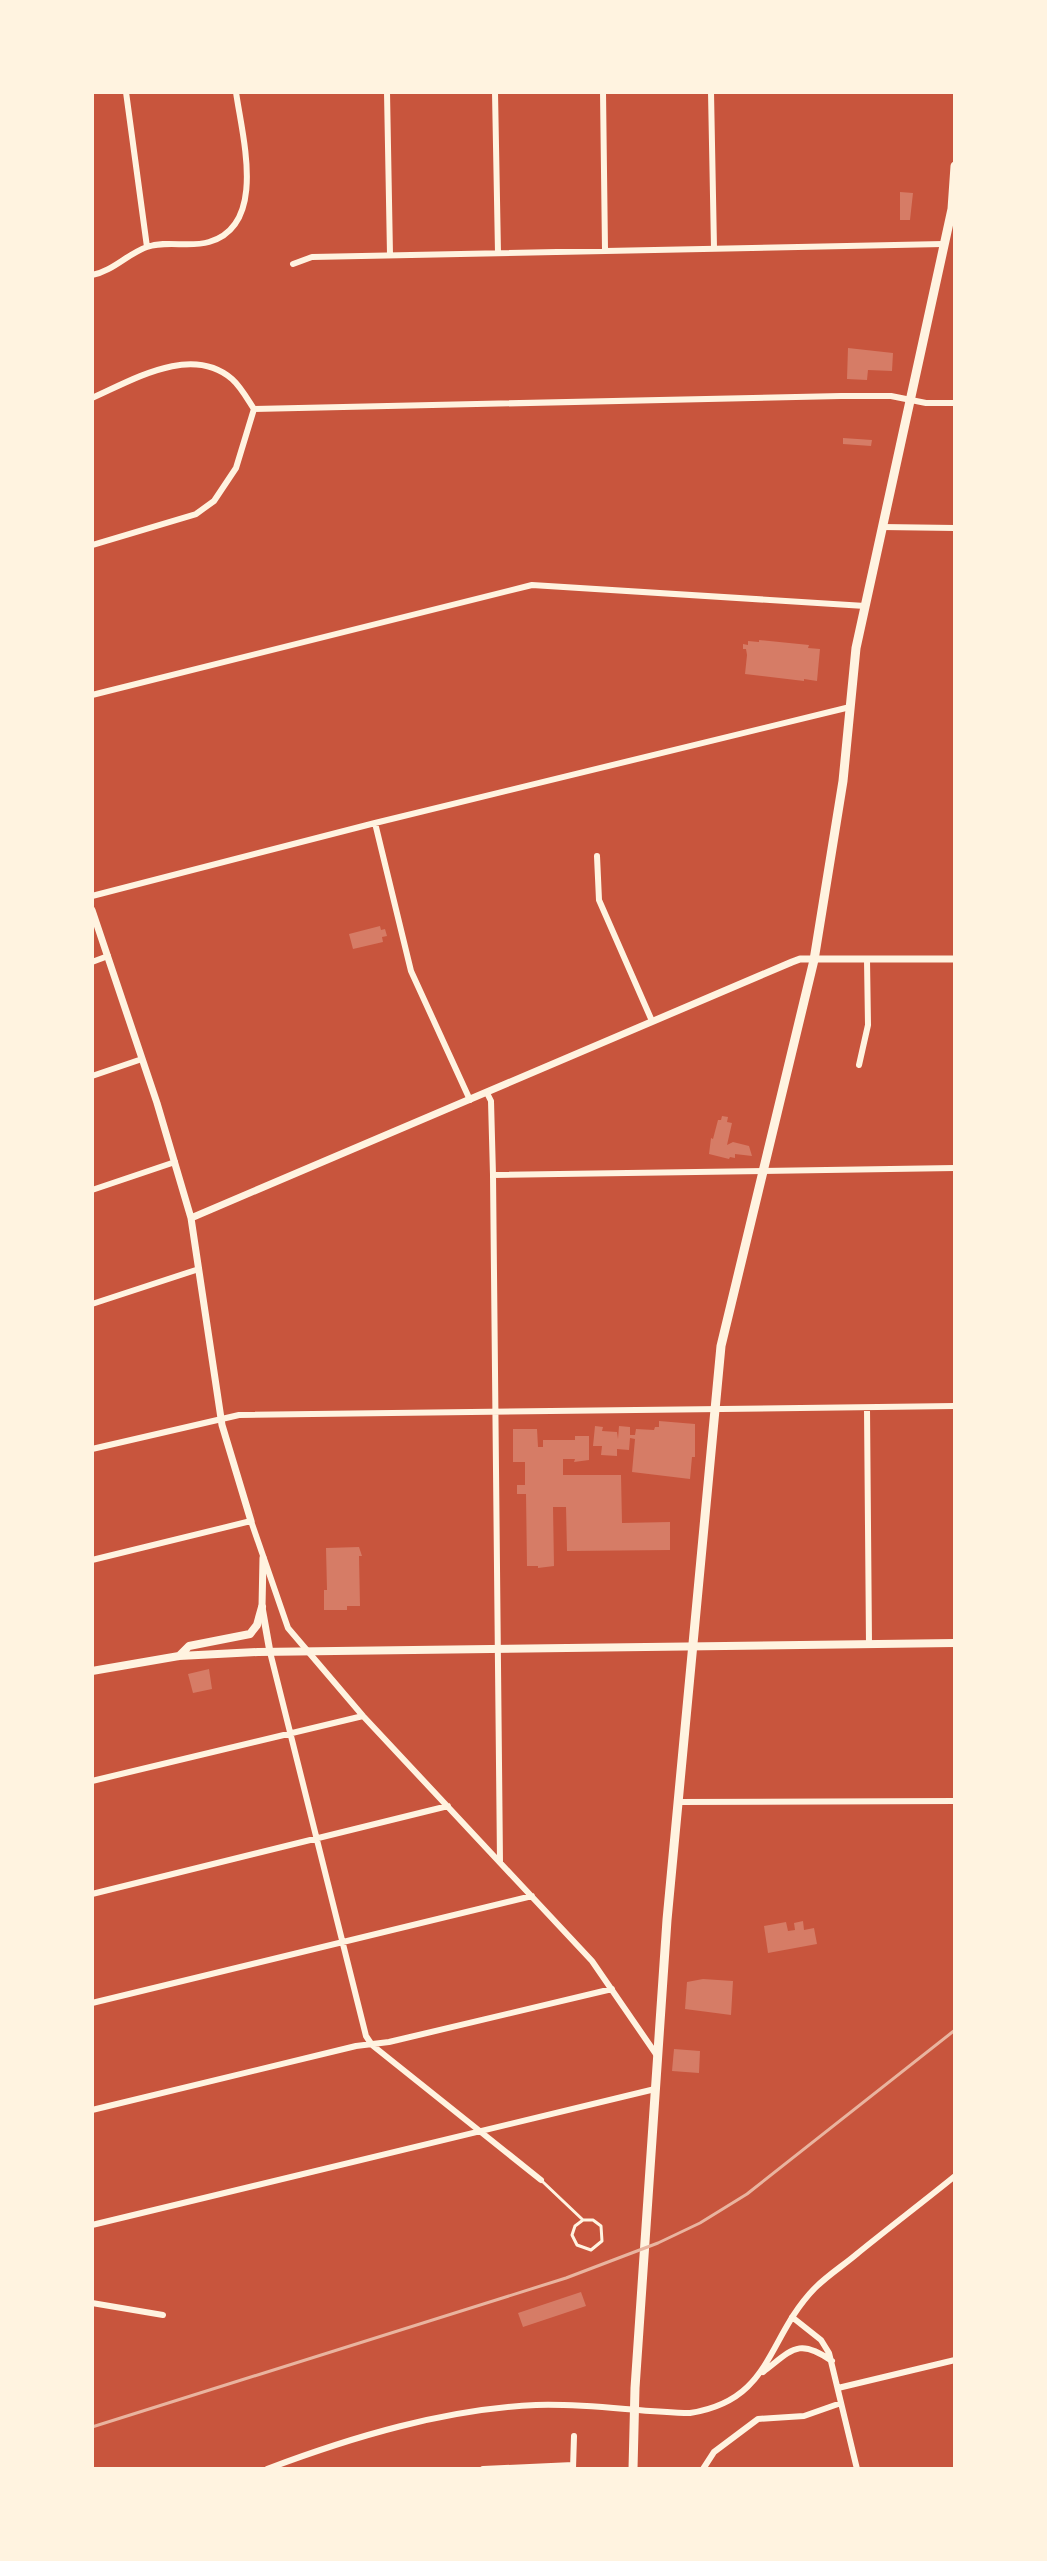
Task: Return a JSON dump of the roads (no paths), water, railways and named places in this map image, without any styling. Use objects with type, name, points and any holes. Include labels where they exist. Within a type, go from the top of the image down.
[{"type":"main road","points":[[633,2469],[634,2410],[655,2089],[691,1646],[721,1346],[814,960],[843,781],[856,648],[953,207],[955,166]]},
{"type":"main road","points":[[179,1656],[189,1646],[250,1634],[257,1625],[262,1607]]},
{"type":"main road","points":[[92,1671],[179,1656],[306,1650],[955,1643]]},
{"type":"street","points":[[126,92],[147,247]]},
{"type":"street","points":[[92,275],[114,267],[147,247],[210,242],[237,222],[245,207],[247,186],[236,92]]},
{"type":"street","points":[[387,92],[390,255]]},
{"type":"street","points":[[495,92],[498,253]]},
{"type":"street","points":[[603,92],[605,250]]},
{"type":"street","points":[[711,92],[714,248]]},
{"type":"street","points":[[293,264],[312,257],[943,244]]},
{"type":"street","points":[[92,398],[165,367],[188,364],[214,368],[232,380],[254,409]]},
{"type":"street","points":[[254,409],[841,396],[891,396],[955,403]]},
{"type":"street","points":[[92,545],[196,514],[214,501],[236,468],[254,409]]},
{"type":"street","points":[[882,527],[955,528]]},
{"type":"street","points":[[92,695],[532,585],[865,606]]},
{"type":"street","points":[[92,896],[850,707]]},
{"type":"street","points":[[375,823],[411,971],[470,1100]]},
{"type":"street","points":[[597,856],[599,900],[652,1021]]},
{"type":"street","points":[[92,910],[191,1218],[221,1418],[251,1521],[288,1628],[363,1716],[592,1961],[658,2058]]},
{"type":"street","points":[[92,962],[108,956]]},
{"type":"street","points":[[191,1218],[792,962],[955,959]]},
{"type":"street","points":[[859,1065],[868,1025],[867,960]]},
{"type":"street","points":[[92,1076],[142,1059]]},
{"type":"street","points":[[487,1093],[491,1101],[493,1175],[500,1862]]},
{"type":"street","points":[[92,1190],[175,1162]]},
{"type":"street","points":[[493,1175],[955,1168]]},
{"type":"street","points":[[92,1304],[199,1269]]},
{"type":"street","points":[[92,1449],[239,1415],[955,1406]]},
{"type":"street","points":[[867,1408],[869,1644]]},
{"type":"street","points":[[92,1560],[251,1521]]},
{"type":"street","points":[[263,1558],[262,1607],[270,1652],[366,2036],[372,2045],[541,2180]]},
{"type":"street","points":[[92,1781],[363,1716]]},
{"type":"street","points":[[678,1802],[955,1801]]},
{"type":"street","points":[[92,1894],[448,1806]]},
{"type":"street","points":[[92,2003],[532,1896]]},
{"type":"street","points":[[92,2110],[352,2047],[372,2045],[612,1989]]},
{"type":"street","points":[[92,2225],[655,2089]]},
{"type":"street","points":[[757,2377],[792,2317],[816,2288],[955,2176]]},
{"type":"street","points":[[92,2303],[163,2315]]},
{"type":"street","points":[[792,2317],[826,2346],[857,2469]]},
{"type":"street","points":[[272,2468],[361,2438],[471,2411],[540,2405],[690,2413],[714,2410],[738,2396],[757,2377],[797,2348],[816,2350],[832,2361]]},
{"type":"street","points":[[838,2388],[955,2360]]},
{"type":"street","points":[[703,2469],[714,2452],[758,2419],[804,2416],[841,2403]]},
{"type":"street","points":[[483,2469],[573,2467],[574,2436]]},
{"type":"lane","points":[[541,2180],[583,2220],[593,2220],[601,2226],[602,2241],[595,2248],[581,2248],[574,2241],[573,2230],[583,2220]]},
{"type":"railway","points":[[92,2427],[566,2278],[658,2243],[700,2223],[747,2194],[955,2030]]}]
